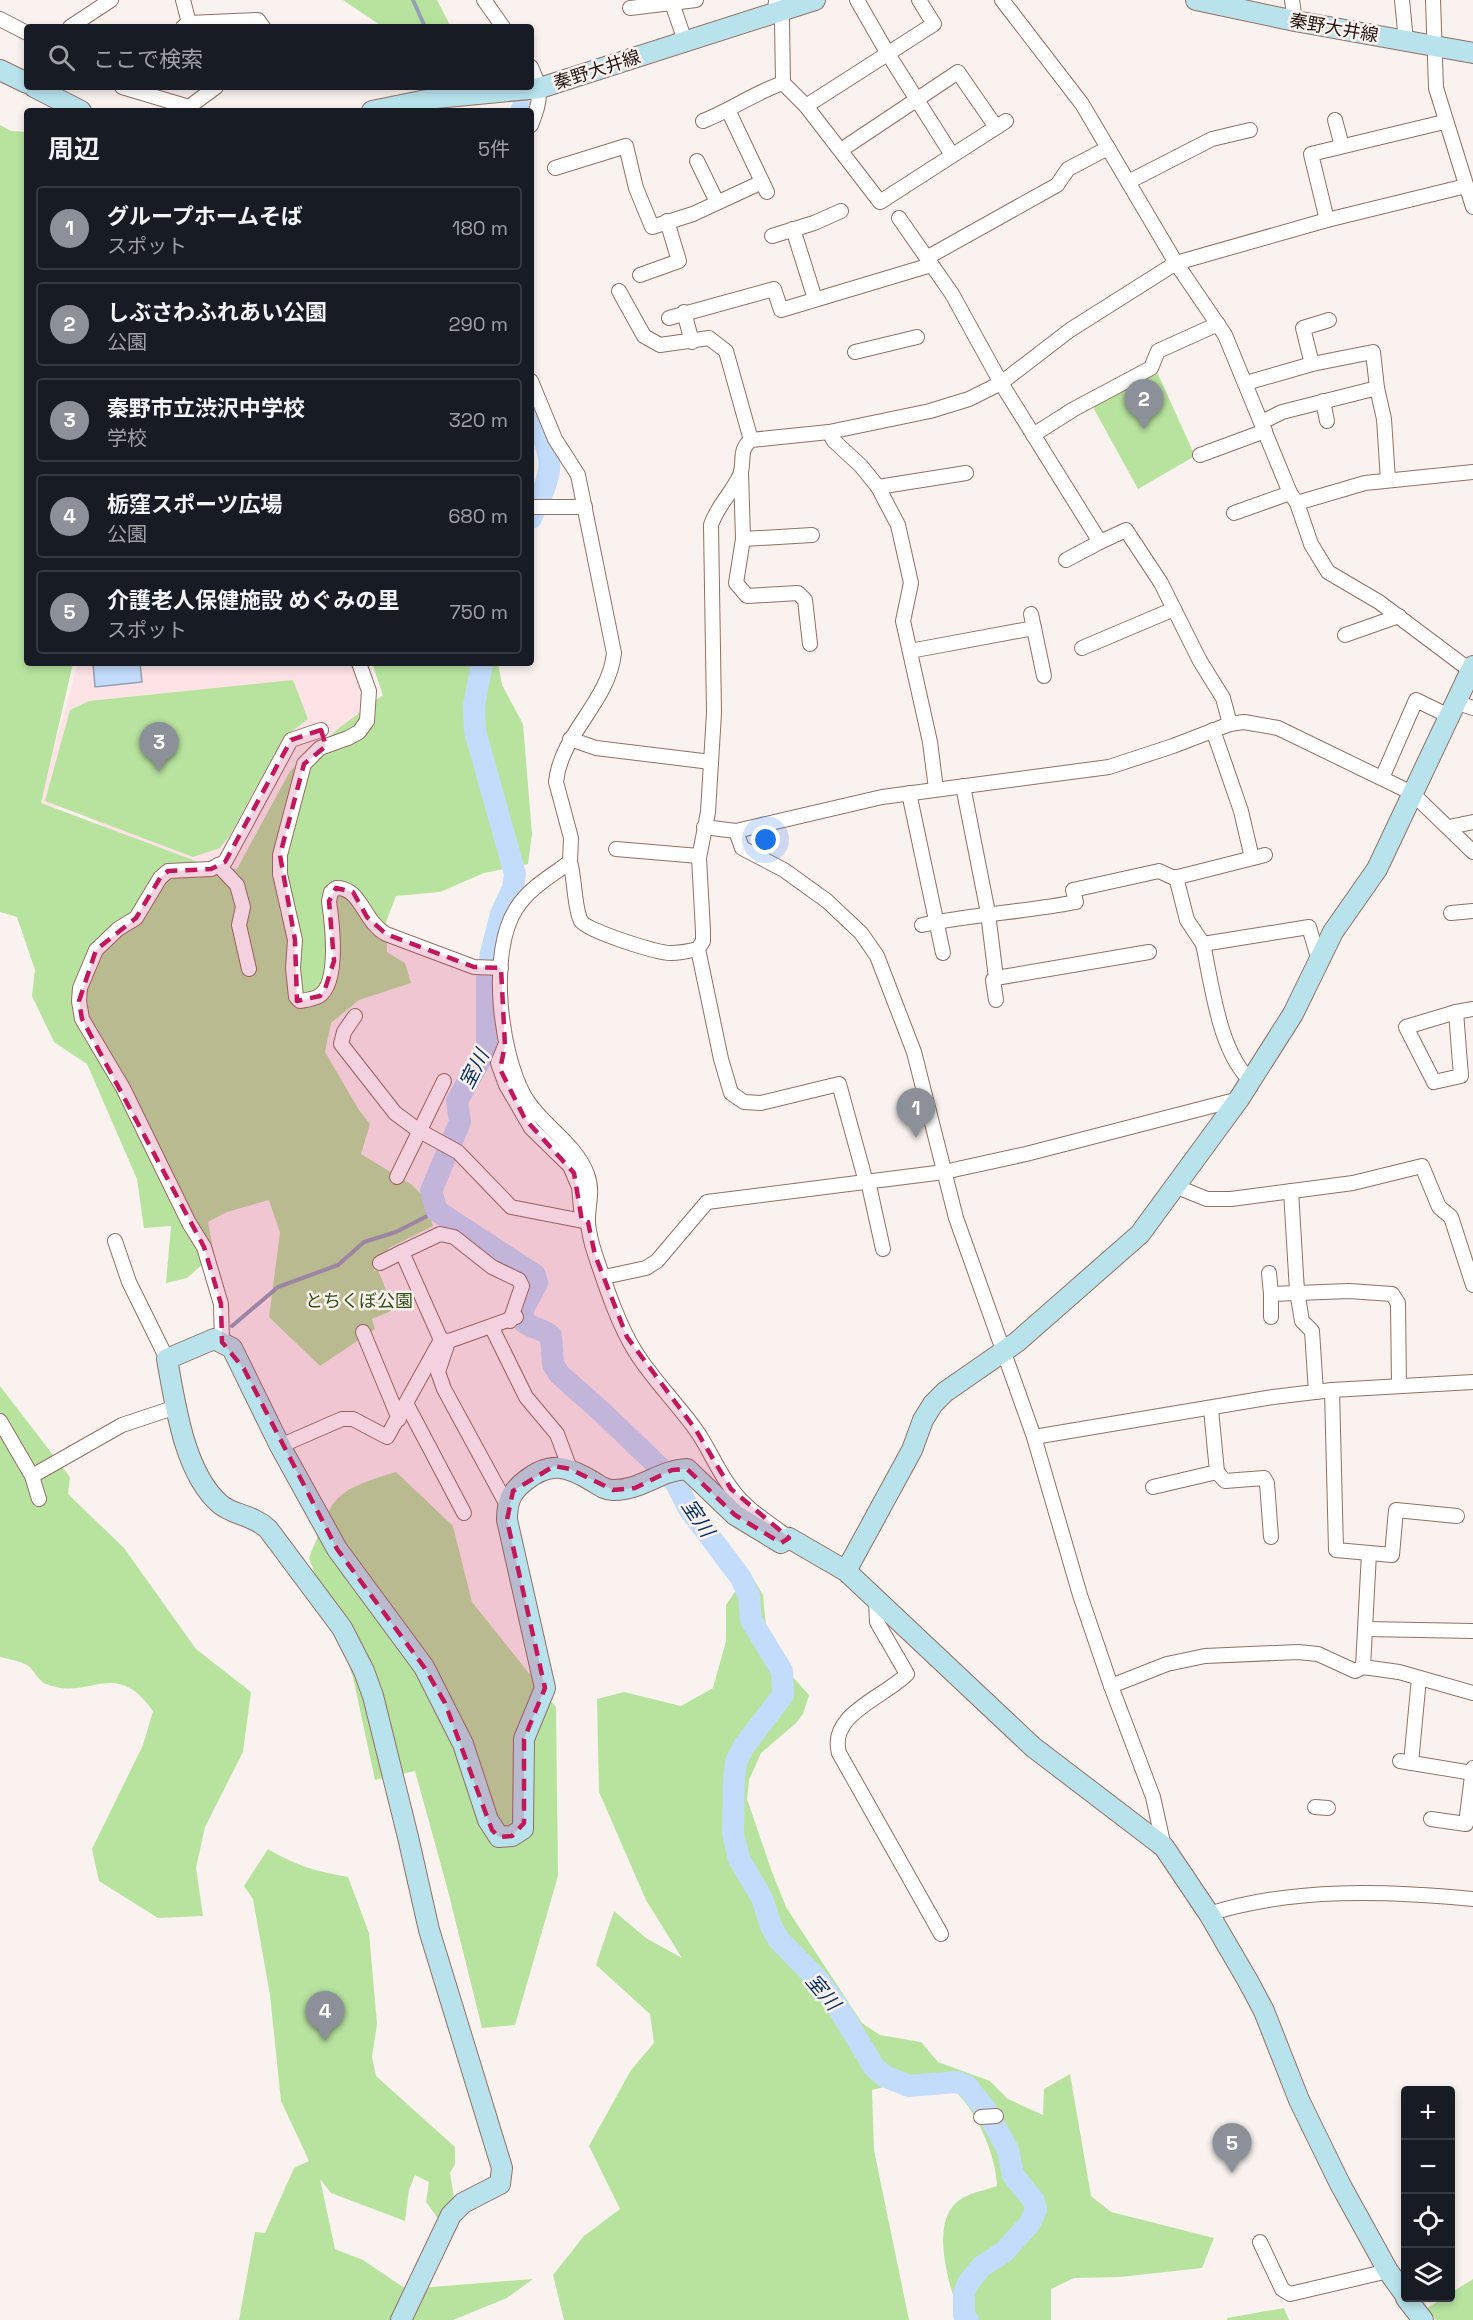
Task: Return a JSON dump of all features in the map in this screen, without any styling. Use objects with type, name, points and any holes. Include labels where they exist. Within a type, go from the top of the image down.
[{"type":"street","points":[[75,24],[111,0]]},
{"type":"street","points":[[183,0],[186,24]]},
{"type":"street","points":[[484,0],[501,24]]},
{"type":"street","points":[[630,8],[696,0]]},
{"type":"street","name":"秦野大井線","points":[[534,89],[686,41],[776,6],[814,0]]},
{"type":"street","points":[[857,0],[916,100],[952,155]]},
{"type":"street","points":[[806,106],[934,24],[919,0]]},
{"type":"street","points":[[846,1571],[912,1450],[923,1420],[933,1404],[945,1392],[1006,1351],[1133,1241],[1177,1187],[1239,1099],[1293,1014],[1333,932],[1377,869],[1412,793],[1459,709],[1472,669],[1399,616],[1328,572],[1311,544],[1245,383],[1218,324],[1176,263],[1082,104],[1002,0]]},
{"type":"street","name":"秦野大井線","points":[[1196,0],[1295,21],[1473,53]]},
{"type":"street","points":[[1292,0],[1295,21]]},
{"type":"street","points":[[1402,0],[1406,41]]},
{"type":"street","points":[[1433,0],[1436,88],[1444,122],[1473,207]]},
{"type":"street","points":[[672,3],[686,41]]},
{"type":"street","points":[[776,6],[782,21],[783,83],[806,106],[880,202],[1001,124],[958,72],[841,150]]},
{"type":"street","points":[[0,19],[24,31]]},
{"type":"street","points":[[200,24],[258,20],[261,24]]},
{"type":"street","points":[[0,70],[24,82]]},
{"type":"street","points":[[534,74],[540,88],[538,108],[534,118]]},
{"type":"street","points":[[703,121],[728,111],[755,93],[783,83]]},
{"type":"street","points":[[40,90],[75,108]]},
{"type":"street","points":[[132,90],[189,107],[196,107],[213,90]]},
{"type":"street","name":"秦野大井線","points":[[387,108],[436,98],[519,90]]},
{"type":"street","points":[[555,168],[632,144],[636,188],[652,226],[668,221],[764,187],[728,111]]},
{"type":"street","points":[[1335,120],[1342,147]]},
{"type":"street","points":[[1327,220],[1311,154],[1444,122]]},
{"type":"street","points":[[1128,182],[1212,139],[1250,130]]},
{"type":"street","points":[[669,318],[774,289],[781,310],[930,261],[1057,185],[1068,169],[1108,148]]},
{"type":"street","points":[[697,161],[717,202]]},
{"type":"street","points":[[810,644],[813,611],[798,593],[747,596],[736,583],[743,539],[742,451],[751,440],[829,432],[930,411],[969,399],[1001,383],[1070,330],[1176,263],[1327,220],[1466,186]]},
{"type":"street","points":[[772,236],[841,211]]},
{"type":"street","points":[[899,219],[952,294],[1001,383],[1100,542]]},
{"type":"street","points":[[640,275],[680,261],[668,221]]},
{"type":"street","points":[[793,229],[815,299]]},
{"type":"street","points":[[619,291],[644,336],[660,345],[709,338],[726,351],[751,440]]},
{"type":"street","points":[[684,312],[692,342]]},
{"type":"street","points":[[1312,364],[1303,327],[1329,320]]},
{"type":"street","points":[[1033,435],[1074,409],[1150,368],[1158,351],[1218,324]]},
{"type":"street","points":[[855,352],[917,337]]},
{"type":"street","points":[[1245,383],[1312,364],[1373,352],[1377,388],[1384,419],[1388,480]]},
{"type":"street","points":[[534,388],[555,439],[578,475],[615,653],[609,679],[570,739],[561,758],[556,782],[571,838],[570,862],[580,920],[592,930],[614,935],[650,951],[672,953],[698,950]]},
{"type":"street","points":[[1200,455],[1263,426],[1281,412],[1377,388]]},
{"type":"street","points":[[1323,401],[1327,421]]},
{"type":"street","points":[[829,432],[834,441],[861,466],[878,487],[898,525],[911,583],[903,621],[930,742],[936,789]]},
{"type":"street","points":[[1234,513],[1365,483],[1473,472]]},
{"type":"street","points":[[741,473],[714,515],[711,525],[714,713],[708,812],[699,856],[703,941],[698,950],[721,1059],[731,1092],[744,1102],[762,1103],[839,1084],[867,1181],[883,1249]]},
{"type":"street","points":[[878,487],[966,473]]},
{"type":"street","points":[[538,506],[585,507]]},
{"type":"street","points":[[1066,560],[1126,530],[1161,583],[1200,661],[1223,698],[1230,724]]},
{"type":"street","points":[[743,539],[812,535]]},
{"type":"street","points":[[1082,648],[1173,609]]},
{"type":"street","points":[[1345,635],[1399,616]]},
{"type":"street","points":[[910,651],[1033,621],[1044,676]]},
{"type":"street","points":[[360,666],[369,691],[367,721],[359,732],[310,755],[304,764],[280,855],[280,874],[295,940],[293,990],[296,998],[300,1001],[311,999],[320,996],[325,989],[334,961],[329,901],[331,892],[336,888],[346,887],[353,892],[375,928],[386,934],[474,967],[498,968]]},
{"type":"street","points":[[1382,778],[1416,700],[1459,709]]},
{"type":"street","points":[[704,827],[736,831],[909,793],[1109,767],[1230,724],[1257,723],[1278,728],[1412,793],[1473,852]]},
{"type":"street","points":[[222,1342],[221,1304],[204,1247],[170,1186],[123,1088],[82,1019],[79,1001],[80,988],[96,950],[118,929],[136,918],[160,878],[168,872],[211,869],[225,862],[291,740],[319,725],[326,746]]},
{"type":"street","points":[[922,926],[988,913],[1076,902],[1073,890],[1159,872],[1176,878],[1258,856],[1213,730]]},
{"type":"street","points":[[570,739],[596,748],[711,762]]},
{"type":"street","points":[[963,786],[988,913],[996,978],[993,980],[996,1000]]},
{"type":"street","points":[[909,793],[943,953]]},
{"type":"street","points":[[1449,827],[1473,822]]},
{"type":"street","points":[[736,831],[742,848],[784,870],[826,901],[861,933],[877,956],[914,1052],[944,1172],[976,1281],[1006,1351],[1034,1437],[1080,1595],[1153,1797],[1164,1846]]},
{"type":"street","points":[[616,849],[699,856]]},
{"type":"street","points":[[570,862],[529,892],[515,910],[502,947],[498,968],[505,1046],[525,1097],[538,1114],[578,1155],[587,1175],[591,1190],[585,1221],[604,1277],[635,1352],[696,1430],[731,1489],[745,1504],[789,1538],[846,1571],[1033,1747],[1164,1846],[1209,1914],[1264,2011],[1299,2100],[1340,2184],[1388,2271],[1401,2290]]},
{"type":"street","points":[[218,866],[237,885],[243,907],[239,925],[249,969]]},
{"type":"street","points":[[1176,878],[1187,920],[1203,944],[1221,1026],[1243,1074],[1251,1081]]},
{"type":"street","points":[[1451,914],[1473,911]]},
{"type":"street","points":[[1203,944],[1309,927],[1319,961]]},
{"type":"street","points":[[996,978],[1149,952]]},
{"type":"street","points":[[1456,1012],[1461,1076],[1434,1082],[1406,1027],[1456,1012],[1473,1009]]},
{"type":"street","points":[[354,1016],[344,1032],[341,1044],[395,1113],[418,1130],[458,1152],[511,1207],[585,1221]]},
{"type":"street","points":[[397,1177],[418,1130],[444,1081]]},
{"type":"street","points":[[604,1277],[646,1268],[657,1261],[706,1202],[944,1172],[1026,1154],[1239,1099]]},
{"type":"street","points":[[1177,1187],[1207,1199],[1231,1199],[1353,1183],[1422,1166],[1439,1207],[1451,1217],[1473,1285]]},
{"type":"street","points":[[1291,1191],[1297,1291],[1302,1321],[1312,1331],[1316,1392]]},
{"type":"street","points":[[280,1446],[342,1419],[352,1419],[387,1437],[445,1341],[492,1328],[513,1319],[522,1286],[519,1280],[492,1267],[454,1237],[440,1234],[380,1263]]},
{"type":"street","points":[[115,1241],[129,1282],[167,1359],[178,1420],[205,1487],[222,1506],[254,1517],[268,1529],[336,1619],[364,1671],[373,1696],[406,1826],[429,1930],[502,2168],[500,2184],[463,2203],[451,2215],[401,2320]]},
{"type":"street","points":[[402,1252],[445,1341],[438,1372],[444,1389],[507,1505]]},
{"type":"street","points":[[1269,1273],[1271,1317]]},
{"type":"street","points":[[1270,1293],[1349,1291],[1392,1294],[1398,1303],[1399,1386]]},
{"type":"street","points":[[492,1328],[526,1397],[557,1434],[570,1469]]},
{"type":"street","points":[[363,1332],[399,1419]]},
{"type":"street","points":[[167,1359],[214,1339],[232,1348],[280,1446],[337,1549],[429,1676],[463,1743],[492,1830],[505,1838],[519,1833],[524,1823],[524,1739],[545,1688],[507,1520],[507,1505],[513,1491],[538,1472],[554,1466],[570,1469],[604,1489],[613,1490],[635,1488],[663,1474],[687,1469],[735,1515],[760,1532],[781,1543],[789,1538]]},
{"type":"street","points":[[1034,1437],[1316,1392],[1473,1382]]},
{"type":"street","points":[[1332,1390],[1336,1550],[1392,1555],[1396,1510],[1457,1516]]},
{"type":"street","points":[[407,1405],[464,1513]]},
{"type":"street","points":[[32,1476],[122,1425],[176,1407]]},
{"type":"street","points":[[1211,1409],[1217,1472],[1224,1481],[1264,1478],[1267,1483],[1271,1537]]},
{"type":"street","points":[[0,1421],[32,1476],[39,1498]]},
{"type":"street","points":[[1152,1487],[1217,1472]]},
{"type":"street","points":[[1363,1667],[1369,1553]]},
{"type":"street","points":[[876,1600],[877,1622],[907,1674],[848,1719],[838,1734],[836,1744],[941,1934]]},
{"type":"street","points":[[1366,1629],[1473,1631]]},
{"type":"street","points":[[1111,1686],[1167,1664],[1205,1656],[1298,1652],[1318,1654],[1354,1671],[1363,1667],[1419,1678],[1473,1693]]},
{"type":"street","points":[[1419,1678],[1406,1762],[1473,1773]]},
{"type":"street","points":[[1431,1819],[1466,1824],[1473,1768]]},
{"type":"street","points":[[1209,1914],[1245,1903],[1307,1895],[1358,1893],[1473,1899]]},
{"type":"street","points":[[981,2117],[996,2116]]},
{"type":"street","points":[[1260,2242],[1282,2289],[1290,2294],[1388,2271]]},
{"type":"street","points":[[1410,2302],[1423,2320]]},
{"type":"highlighted area","points":[[321,730],[326,746],[304,764],[280,855],[295,940],[297,1001],[320,996],[325,989],[334,961],[329,901],[336,888],[353,892],[367,917],[386,934],[474,967],[501,968],[505,1046],[500,1069],[525,1119],[574,1173],[582,1221],[588,1222],[595,1255],[627,1337],[696,1430],[731,1489],[789,1538],[781,1543],[735,1515],[687,1469],[672,1470],[635,1488],[613,1490],[570,1469],[554,1466],[513,1491],[507,1520],[545,1688],[524,1739],[524,1823],[512,1836],[499,1837],[492,1830],[445,1703],[424,1667],[337,1549],[244,1369],[222,1342],[221,1304],[204,1247],[82,1019],[79,1001],[96,950],[136,918],[160,878],[168,871],[211,869],[225,862],[291,740]]},
{"type":"shaded area","points":[[77,666],[355,666],[367,699],[362,722],[336,738],[329,735],[325,725],[295,733],[219,862],[205,867],[156,856],[71,808],[38,806]]},
{"type":"green space","points":[[343,0],[437,0],[449,24],[379,24]]},
{"type":"green space","name":"とちくぼ公園","points":[[0,125],[11,131],[24,132],[24,666],[72,666],[41,803],[209,866],[237,869],[290,771],[339,728],[383,695],[373,666],[499,666],[502,685],[523,724],[532,834],[528,864],[484,873],[440,892],[396,896],[386,922],[387,952],[405,963],[411,983],[359,1000],[331,1023],[325,1052],[359,1110],[370,1124],[361,1154],[412,1185],[424,1197],[433,1226],[389,1248],[373,1271],[378,1270],[394,1310],[372,1319],[375,1329],[320,1366],[269,1317],[280,1233],[269,1200],[227,1212],[208,1222],[214,1254],[187,1278],[166,1283],[171,1226],[144,1228],[137,1179],[87,1064],[54,1042],[32,996],[35,970],[17,917],[0,912]]},
{"type":"green space","points":[[1157,372],[1195,456],[1138,489],[1094,409],[1096,404]]},
{"type":"green space","points":[[293,680],[308,719],[283,738],[230,835],[220,848],[193,857],[45,801],[70,710],[89,701]]},
{"type":"green space","points":[[0,1386],[70,1477],[68,1494],[124,1548],[196,1649],[251,1692],[243,1752],[205,1827],[196,1868],[203,1916],[158,1918],[99,1881],[92,1849],[143,1745],[153,1711],[139,1695],[126,1686],[114,1683],[62,1688],[46,1684],[27,1665],[0,1657]]},
{"type":"green space","points":[[396,1472],[453,1526],[472,1602],[556,1707],[558,1876],[515,2025],[482,2028],[415,1771],[375,1780],[353,1677],[309,1558],[324,1521],[337,1499],[358,1485]]},
{"type":"green space","points":[[749,1571],[763,1595],[766,1627],[792,1676],[809,1695],[803,1714],[796,1723],[761,1753],[749,1780],[747,1799],[786,1907],[862,2023],[880,2035],[921,2042],[938,2062],[990,2081],[1008,2099],[1043,2115],[1044,2089],[1070,2074],[1091,2196],[1111,2212],[1214,2238],[1202,2268],[1120,2277],[1074,2278],[1051,2289],[1051,2320],[961,2320],[944,2258],[944,2226],[949,2212],[958,2201],[997,2186],[996,2174],[984,2136],[972,2112],[954,2090],[928,2076],[872,2090],[874,2150],[909,2320],[564,2320],[553,2275],[584,2236],[620,2209],[589,2146],[631,2070],[654,2043],[650,2014],[596,1965],[614,1911],[646,1938],[682,1958],[646,1900],[599,1792],[597,1699],[624,1692],[681,1706],[713,1688],[726,1641],[726,1605]]},
{"type":"green space","points":[[268,1849],[306,1867],[348,1877],[369,1933],[377,2024],[372,2057],[376,2076],[455,2147],[455,2164],[450,2173],[454,2198],[442,2224],[426,2202],[429,2182],[415,2175],[409,2190],[405,2221],[331,2193],[320,2179],[335,2249],[363,2260],[406,2289],[533,2279],[507,2298],[453,2320],[239,2320],[255,2232],[265,2233],[294,2168],[309,2161],[281,2101],[270,1995],[253,1899],[244,1886]]},
{"type":"green space","points":[[1473,2279],[1473,2320],[1436,2320],[1427,2308],[1437,2302],[1455,2302],[1455,2290]]},
{"type":"green space","points":[[1284,2308],[1289,2320],[1227,2320],[1227,2318]]},
{"type":"water","points":[[93,666],[140,666],[142,682],[95,687]]},
{"type":"waterway","name":"室川","points":[[413,0],[424,24]]},
{"type":"waterway","name":"室川","points":[[534,416],[548,452],[549,463],[545,485],[534,511]]},
{"type":"waterway","name":"室川","points":[[481,666],[474,706],[475,731],[515,874],[513,888],[501,914],[487,975],[487,1048],[457,1101],[460,1122],[431,1191],[437,1211],[535,1275],[537,1283],[523,1309],[523,1321],[551,1336],[553,1364],[559,1374],[676,1483],[689,1509],[741,1578],[749,1596],[751,1620],[782,1671],[783,1695],[744,1746],[736,1762],[733,1833],[739,1859],[762,1898],[771,1926],[779,1940],[818,1980],[838,2007],[874,2067],[884,2076],[909,2086],[957,2082],[967,2086],[986,2110],[1008,2150],[1013,2175],[1034,2201],[1036,2210],[1030,2223],[1004,2252],[982,2266],[968,2283],[964,2293],[964,2315],[968,2320]]},
{"type":"waterway","points":[[232,1326],[278,1287],[338,1265],[364,1242],[396,1232],[437,1211]]},
{"type":"place","name":"しぶさわふれあい公園","points":[[1144,429]]},
{"type":"place","name":"秦野市立渋沢中学校","points":[[159,772]]},
{"type":"place","name":"グループホームそば","points":[[916,1138]]},
{"type":"place","name":"栃窪スポーツ広場","points":[[325,2041]]},
{"type":"place","name":"介護老人保健施設 めぐみの里","points":[[1232,2173]]}]
